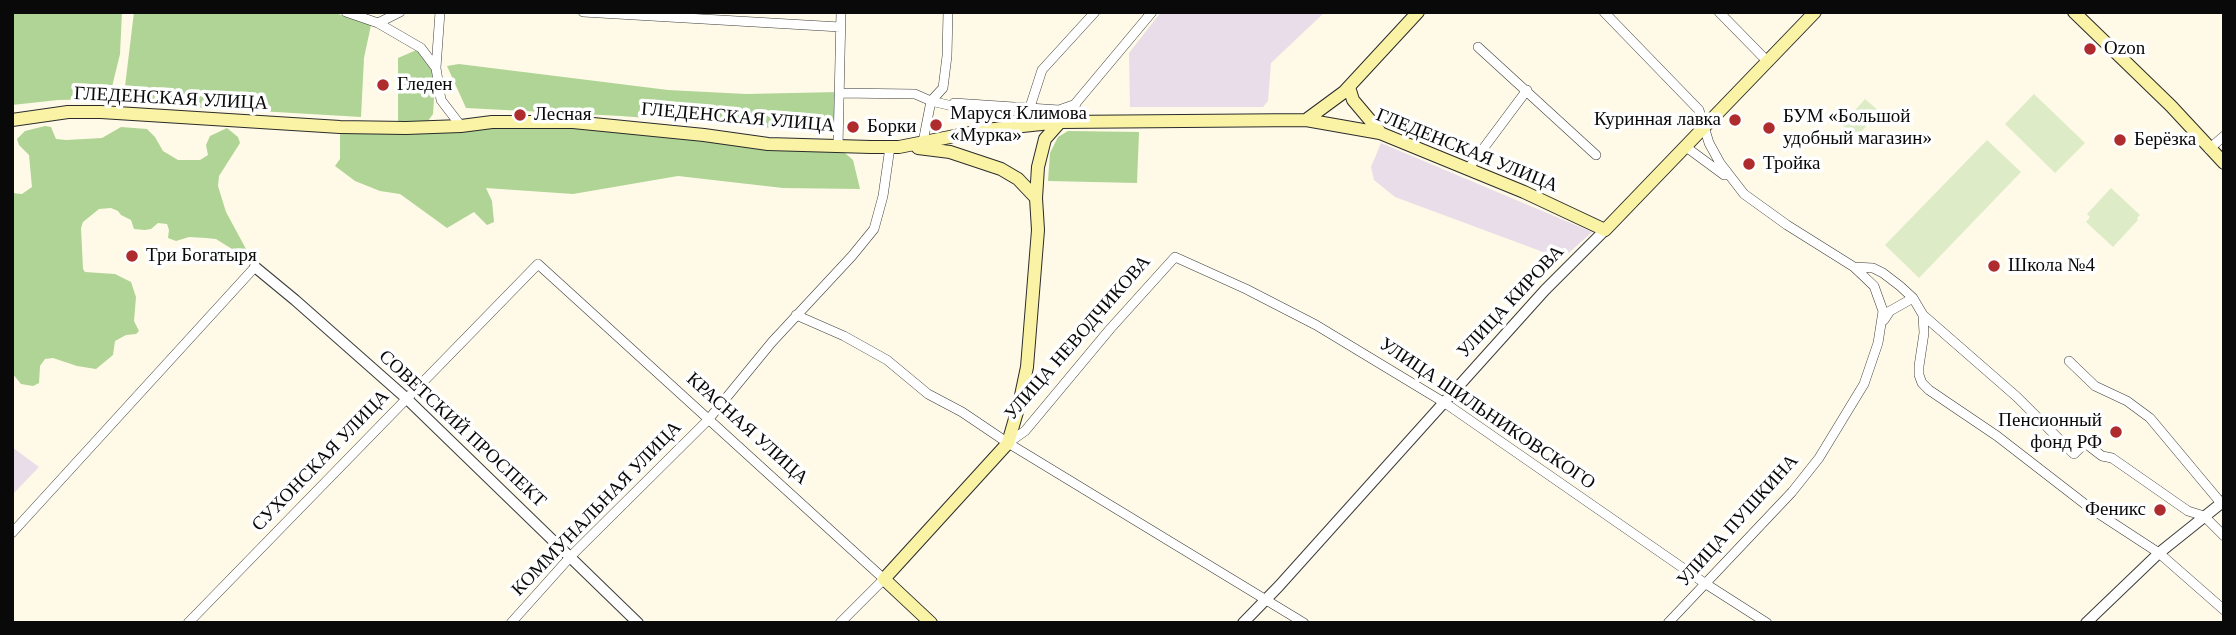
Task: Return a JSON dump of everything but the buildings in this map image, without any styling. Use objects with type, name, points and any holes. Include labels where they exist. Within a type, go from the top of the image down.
[{"type":"main road","points":[[1306,120],[1349,87],[1418,12]]},
{"type":"main road","name":"УЛИЦА КИРОВА","points":[[1605,230],[1815,12]]},
{"type":"main road","points":[[2074,12],[2171,106],[2224,163]]},
{"type":"main road","points":[[1349,87],[1353,100],[1380,133]]},
{"type":"main road","name":"ГЛЕДЕНСКАЯ УЛИЦА","points":[[12,120],[68,112],[100,112],[340,127],[461,127],[492,122],[573,122],[768,144],[838,147],[894,147],[1029,124],[1060,122],[1306,120],[1380,133],[1524,192],[1605,230]]},
{"type":"main road","name":"УЛИЦА НЕВОДЧИКОВА","points":[[884,579],[1008,443],[1020,405],[1027,367],[1038,230],[1036,198],[1041,149],[1052,129],[1060,122]]},
{"type":"main road","points":[[894,147],[939,150],[976,159],[1018,179],[1036,198]]},
{"type":"main road","name":"КРАСНАЯ УЛИЦА","points":[[884,579],[931,623]]},
{"type":"street","points":[[346,12],[378,23],[421,48],[436,68]]},
{"type":"street","points":[[378,23],[400,12]]},
{"type":"street","points":[[440,12],[436,68],[441,100],[461,127]]},
{"type":"street","points":[[583,12],[840,27]]},
{"type":"street","points":[[838,147],[841,12]]},
{"type":"street","points":[[923,142],[931,101],[943,88],[948,12]]},
{"type":"street","points":[[839,93],[915,94],[931,101],[1029,124],[1030,107],[1042,70],[1095,12]]},
{"type":"street","points":[[1060,122],[1152,12]]},
{"type":"street","points":[[1604,12],[1699,110],[1712,150],[1730,179]]},
{"type":"street","points":[[1719,12],[1768,62]]},
{"type":"street","points":[[1478,47],[1596,155]]},
{"type":"street","points":[[1468,169],[1527,90]]},
{"type":"street","points":[[931,101],[1059,110],[1076,104]]},
{"type":"street","points":[[2210,149],[2224,136]]},
{"type":"street","name":"КОММУНАЛЬНАЯ УЛИЦА","points":[[511,623],[571,556],[708,420],[874,229],[894,147]]},
{"type":"street","points":[[1686,147],[1730,179],[1744,194],[1854,267],[1873,268],[1883,273],[1913,298],[1923,315],[2017,397],[2074,454],[2085,443],[2102,456],[2112,458],[2188,511],[2204,516],[2224,536]]},
{"type":"street","name":"УЛИЦА КИРОВА","points":[[1243,623],[1545,290],[1605,230]]},
{"type":"street","name":"УЛИЦА НЕВОДЧИКОВА","points":[[1008,443],[1025,431],[1110,329],[1175,257]]},
{"type":"street","name":"УЛИЦА ШИЛЬНИКОВСКОГО","points":[[1175,257],[1316,325],[1445,402],[1706,584],[1767,623]]},
{"type":"street","name":"СУХОНСКАЯ УЛИЦА","points":[[188,623],[538,264]]},
{"type":"street","name":"КРАСНАЯ УЛИЦА","points":[[538,264],[884,579]]},
{"type":"street","points":[[12,533],[255,267]]},
{"type":"street","name":"СОВЕТСКИЙ ПРОСПЕКТ","points":[[255,267],[406,398],[638,623]]},
{"type":"street","name":"УЛИЦА ПУШКИНА","points":[[1668,623],[1792,492],[1819,458],[1864,384],[1878,343],[1883,311],[1874,286],[1854,267]]},
{"type":"street","points":[[1881,325],[1890,311],[1913,298]]},
{"type":"street","points":[[1923,315],[1924,333],[1919,366],[1922,383],[1929,390],[1997,436],[2090,508],[2159,552],[2224,610]]},
{"type":"street","points":[[796,316],[844,336],[887,360],[928,394],[962,412],[1008,443],[1304,623]]},
{"type":"street","points":[[2069,361],[2095,386],[2127,401],[2150,418],[2222,502],[2159,552],[2086,623]]},
{"type":"street","name":"УЛИЦА НЕВОДЧИКОВА","points":[[840,623],[884,579]]},
{"type":"shaded area","points":[[1161,12],[1325,12],[1271,63],[1268,101],[1263,107],[1130,107],[1129,53]]},
{"type":"shaded area","points":[[1381,143],[1592,232],[1562,259],[1395,197],[1374,180],[1371,167]]},
{"type":"shaded area","points":[[12,447],[39,467],[12,495]]},
{"type":"green space","points":[[12,12],[122,12],[120,54],[109,99],[58,100],[12,105]]},
{"type":"green space","points":[[134,12],[332,12],[371,25],[364,58],[361,117],[123,103]]},
{"type":"green space","points":[[421,48],[436,68],[433,114],[428,121],[398,121],[398,58]]},
{"type":"green space","points":[[459,64],[668,90],[746,94],[838,92],[837,133],[621,116],[466,108],[447,66]]},
{"type":"green space","points":[[2034,94],[2085,143],[2055,173],[2005,124]]},
{"type":"green space","points":[[1865,99],[1880,112],[1856,137],[1842,125]]},
{"type":"green space","points":[[534,122],[838,147],[853,160],[860,189],[783,188],[678,176],[573,194],[486,188],[492,201],[494,222],[487,225],[474,212],[447,228],[400,194],[380,191],[355,181],[335,166],[340,159],[340,127]]},
{"type":"green space","points":[[51,127],[56,139],[66,140],[102,138],[121,127],[147,129],[163,151],[178,160],[200,160],[208,155],[206,145],[210,136],[227,128],[238,137],[240,143],[219,176],[218,186],[226,212],[246,249],[243,256],[216,239],[189,237],[176,241],[168,238],[167,224],[158,223],[145,230],[134,229],[131,220],[118,211],[111,208],[99,209],[83,222],[81,228],[83,269],[85,272],[115,274],[131,282],[136,297],[134,321],[139,331],[115,341],[113,355],[96,369],[53,358],[45,359],[40,366],[39,383],[33,386],[21,384],[12,373],[12,193],[22,194],[32,187],[29,155],[17,139],[25,131]]},
{"type":"green space","points":[[1068,131],[1139,132],[1137,183],[1048,181],[1050,153],[1058,137]]},
{"type":"green space","points":[[1987,140],[2021,172],[1919,278],[1885,245]]},
{"type":"green space","points":[[2111,188],[2140,215],[2113,247],[2086,222],[2090,217],[2087,214]]},
{"type":"place","name":"Ozon","points":[[2090,49]]},
{"type":"place","name":"Гледен","points":[[383,85]]},
{"type":"place","name":"Лесная","points":[[520,115]]},
{"type":"place","name":"Куринная лавка","points":[[1735,120]]},
{"type":"place","name":"Маруся Климова «Мурка»","points":[[936,125]]},
{"type":"place","name":"Борки","points":[[853,127]]},
{"type":"place","name":"БУМ «Большой удобный магазин»","points":[[1769,128]]},
{"type":"place","name":"Берёзка","points":[[2120,140]]},
{"type":"place","name":"Тройка","points":[[1749,164]]},
{"type":"place","name":"Три Богатыря","points":[[132,256]]},
{"type":"place","name":"Школа №4","points":[[1994,266]]},
{"type":"place","name":"Пенсионный фонд РФ","points":[[2116,432]]},
{"type":"place","name":"Феникс","points":[[2160,510]]}]
